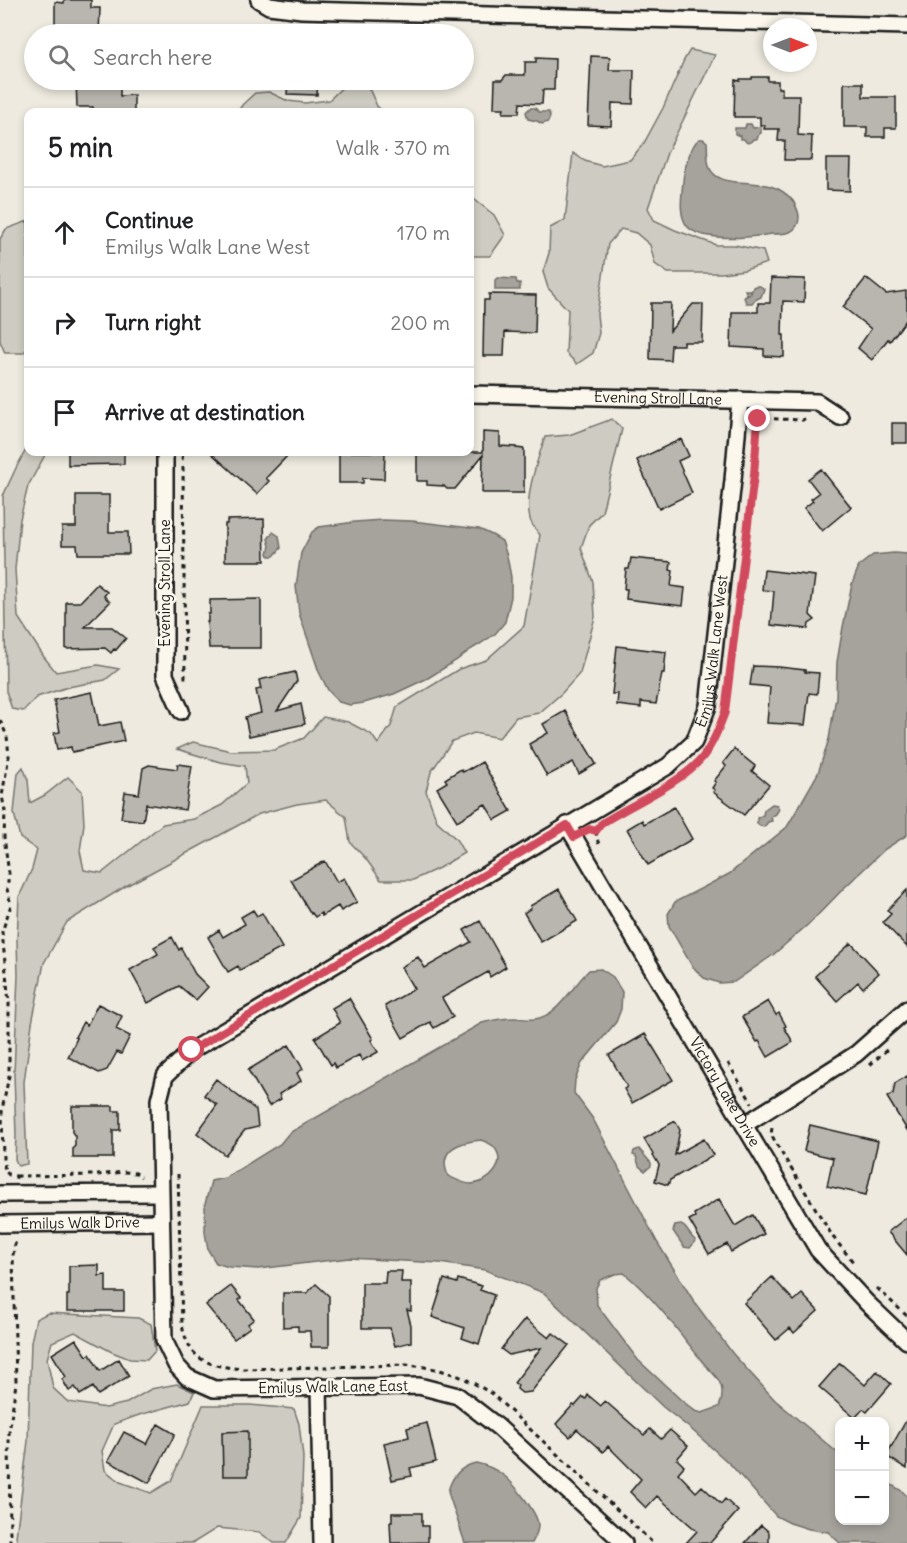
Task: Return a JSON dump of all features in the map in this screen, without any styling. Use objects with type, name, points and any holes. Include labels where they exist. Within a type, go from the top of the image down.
[{"type":"street","points":[[259,0],[270,6],[302,10],[907,26]]},
{"type":"street","name":"Evening Stroll Lane","points":[[474,394],[817,402],[840,417]]},
{"type":"street","name":"Emilys Walk Lane West","points":[[160,1222],[159,1100],[165,1076],[192,1050],[571,831],[668,766],[694,742],[708,706],[740,400]]},
{"type":"street","name":"Evening Stroll Lane","points":[[165,456],[165,675],[179,705]]},
{"type":"street","name":"Victory Lake Drive","points":[[571,831],[818,1250],[867,1303],[907,1341]]},
{"type":"street","points":[[744,1125],[856,1054],[907,1009]]},
{"type":"street","name":"Emilys Walk Drive","points":[[0,1194],[160,1193]]},
{"type":"street","name":"Emilys Walk Drive","points":[[0,1224],[19,1233],[160,1222]]},
{"type":"street","name":"Emilys Walk Lane East","points":[[160,1222],[164,1340],[176,1365],[188,1377],[214,1389],[419,1386],[458,1396],[498,1427],[624,1543]]},
{"type":"street","points":[[319,1386],[322,1543]]},
{"type":"path","points":[[712,742],[725,712],[754,475],[758,419]]},
{"type":"path","points":[[179,705],[185,684],[183,456]]},
{"type":"path","points":[[0,720],[7,736],[9,756],[2,796],[9,874],[7,888],[11,905],[2,932],[9,1003],[9,1076],[2,1110],[3,1159],[5,1170],[9,1175],[16,1176],[16,1194]]},
{"type":"path","points":[[601,824],[596,831],[602,852]]},
{"type":"path","points":[[571,831],[589,829],[596,831]]},
{"type":"path","points":[[865,1069],[891,1046]]},
{"type":"path","points":[[724,1057],[765,1125],[773,1126],[771,1134],[833,1237],[858,1268]]},
{"type":"path","points":[[178,1170],[182,1325],[194,1352],[203,1362],[221,1367],[244,1368],[406,1365],[449,1371],[492,1394],[653,1543]]},
{"type":"path","points":[[10,1543],[9,1433],[16,1383],[13,1255],[19,1233]]},
{"type":"path","points":[[871,1282],[907,1316]]},
{"type":"shaded area","points":[[690,50],[715,55],[667,153],[648,208],[654,220],[675,230],[716,245],[735,245],[763,251],[767,263],[745,270],[721,273],[668,273],[655,264],[650,245],[636,233],[621,229],[608,244],[597,314],[599,333],[593,353],[577,364],[566,353],[568,310],[548,288],[543,272],[549,253],[550,228],[565,220],[573,153],[585,161],[602,166],[630,160],[644,143]]},
{"type":"shaded area","points":[[340,90],[370,90],[379,108],[240,108],[255,93],[269,92],[288,101],[305,103],[329,100]]},
{"type":"shaded area","points":[[530,108],[535,108],[539,112],[549,112],[548,122],[542,124],[528,119],[526,112]]},
{"type":"shaded area","points":[[746,124],[751,124],[753,128],[761,127],[761,133],[757,139],[748,143],[735,134],[735,128],[745,128]]},
{"type":"shaded area","points":[[699,139],[707,142],[709,166],[720,178],[762,184],[784,192],[793,201],[798,211],[798,224],[794,229],[783,234],[727,238],[703,235],[687,226],[682,216],[681,198],[684,176],[690,152]]},
{"type":"shaded area","points":[[474,199],[494,215],[505,235],[490,256],[474,256]]},
{"type":"shaded area","points":[[24,222],[23,353],[5,353],[0,341],[0,239],[6,229]]},
{"type":"shaded area","points":[[497,278],[516,279],[517,283],[520,283],[520,290],[495,290]]},
{"type":"shaded area","points":[[755,286],[764,289],[761,297],[752,303],[746,303],[744,297],[749,295],[745,290],[750,290],[751,293]]},
{"type":"shaded area","points":[[612,419],[622,429],[602,512],[589,525],[581,548],[593,582],[595,617],[580,673],[539,713],[516,717],[499,738],[474,733],[452,741],[431,772],[426,791],[437,821],[456,839],[464,853],[413,880],[381,880],[350,842],[346,817],[326,800],[297,804],[259,814],[126,886],[67,922],[44,963],[32,1023],[24,1082],[27,1164],[18,1166],[15,1159],[14,1074],[19,897],[32,869],[37,850],[20,838],[14,813],[18,773],[23,767],[28,780],[30,803],[45,795],[68,777],[82,791],[84,824],[80,851],[84,870],[102,873],[163,824],[194,819],[222,805],[247,783],[245,766],[220,762],[177,749],[193,742],[231,751],[274,750],[304,738],[323,717],[348,722],[371,734],[378,744],[391,726],[397,707],[459,669],[486,660],[524,626],[540,535],[531,521],[529,500],[545,437],[569,435]]},
{"type":"shaded area","points":[[24,453],[24,456],[44,456],[28,486],[20,519],[15,569],[18,617],[56,672],[98,665],[119,669],[105,680],[68,687],[37,697],[23,711],[12,709],[6,691],[3,496]]},
{"type":"shaded area","points":[[382,520],[479,529],[492,535],[502,541],[507,556],[511,577],[511,597],[505,622],[495,634],[457,660],[428,678],[394,694],[350,705],[339,702],[328,690],[319,672],[299,613],[296,586],[301,553],[312,532],[319,527]]},
{"type":"shaded area","points":[[273,532],[279,536],[281,548],[274,556],[269,556],[268,539]]},
{"type":"shaded area","points":[[907,554],[907,835],[885,849],[812,921],[773,955],[734,982],[719,983],[704,978],[692,966],[669,926],[668,914],[675,902],[729,874],[787,827],[818,773],[829,739],[843,627],[852,584],[859,566],[873,555]]},
{"type":"shaded area","points":[[772,804],[777,805],[779,809],[771,817],[772,821],[764,827],[760,826],[757,818],[763,815],[764,810]]},
{"type":"shaded area","points":[[601,969],[613,977],[622,992],[621,1009],[616,1022],[582,1063],[575,1080],[574,1093],[593,1119],[657,1242],[695,1303],[733,1354],[775,1400],[835,1451],[835,1525],[889,1525],[889,1483],[907,1496],[907,1543],[840,1543],[828,1532],[809,1529],[776,1516],[731,1465],[663,1407],[544,1293],[485,1270],[440,1263],[349,1258],[258,1269],[229,1267],[216,1263],[208,1250],[205,1232],[205,1204],[211,1181],[225,1178],[280,1144],[289,1133],[482,1023],[507,1018],[534,1019],[550,1013],[558,1007],[589,970]],"holes":[[[481,1140],[491,1144],[498,1153],[499,1160],[498,1166],[490,1177],[471,1184],[448,1176],[445,1159],[452,1149],[458,1145]],[[624,1273],[674,1325],[717,1378],[722,1391],[719,1407],[702,1413],[695,1411],[680,1399],[638,1360],[597,1305],[596,1288],[600,1280]]]},
{"type":"shaded area","points":[[639,1149],[651,1163],[645,1171],[633,1155],[634,1151]]},
{"type":"shaded area","points":[[681,1225],[695,1240],[690,1248],[684,1247],[673,1231],[675,1226]]},
{"type":"shaded area","points":[[48,1313],[138,1318],[151,1324],[155,1351],[147,1360],[130,1359],[112,1352],[75,1332],[52,1342],[47,1359],[53,1388],[68,1402],[106,1408],[127,1403],[151,1389],[177,1384],[194,1392],[190,1401],[114,1424],[102,1451],[105,1470],[120,1482],[151,1493],[171,1481],[203,1405],[250,1405],[294,1409],[299,1424],[303,1457],[301,1518],[286,1543],[274,1543],[259,1532],[217,1528],[193,1543],[18,1543],[16,1537],[28,1441],[31,1342],[36,1319]]},
{"type":"shaded area","points":[[476,1463],[507,1478],[529,1505],[538,1525],[532,1543],[465,1543],[448,1492],[458,1473]]},
{"type":"building","points":[[64,0],[91,0],[91,8],[100,8],[99,24],[55,24],[55,2],[64,3]]},
{"type":"building","points":[[591,56],[610,57],[609,70],[634,70],[633,104],[612,103],[611,126],[588,125]]},
{"type":"building","points":[[536,58],[555,59],[554,90],[543,90],[542,104],[520,103],[519,113],[503,113],[504,108],[494,108],[495,80],[502,80],[506,75],[525,75],[525,62],[536,62]]},
{"type":"building","points":[[752,77],[768,77],[768,81],[778,81],[778,88],[782,88],[782,95],[799,95],[798,135],[812,136],[811,160],[784,160],[785,141],[778,141],[779,129],[764,129],[765,125],[760,125],[760,117],[734,117],[735,80],[752,79]]},
{"type":"building","points":[[844,83],[863,83],[863,97],[896,97],[896,128],[885,128],[885,137],[867,137],[867,127],[844,127]]},
{"type":"building","points":[[76,90],[120,90],[120,96],[134,95],[134,108],[77,107]]},
{"type":"building","points":[[287,90],[317,90],[317,95],[287,94]]},
{"type":"building","points":[[826,159],[851,159],[850,191],[826,190]]},
{"type":"building","points":[[771,278],[805,279],[804,302],[783,301],[784,357],[764,356],[764,349],[731,347],[732,312],[758,312],[758,303],[770,303]]},
{"type":"building","points":[[866,278],[886,294],[906,291],[907,298],[907,319],[872,360],[858,348],[871,329],[843,307]]},
{"type":"building","points":[[489,294],[536,295],[535,333],[505,332],[504,356],[483,356],[484,300],[489,300]]},
{"type":"building","points":[[651,303],[671,303],[670,331],[693,304],[703,304],[702,342],[671,345],[670,360],[650,359]]},
{"type":"building","points":[[892,423],[907,423],[907,443],[892,443]]},
{"type":"building","points":[[483,432],[500,433],[500,446],[524,449],[524,493],[482,493],[483,455],[455,489],[427,485],[427,481],[417,481],[417,456],[474,456],[474,452],[483,452]]},
{"type":"building","points":[[681,439],[689,456],[678,461],[692,493],[659,509],[637,460]]},
{"type":"building","points":[[68,456],[124,456],[124,464],[68,465]]},
{"type":"building","points":[[214,456],[287,456],[266,478],[269,481],[257,494]]},
{"type":"building","points":[[339,456],[385,456],[384,479],[363,478],[363,483],[339,483]]},
{"type":"building","points":[[821,469],[851,507],[822,531],[804,508],[819,493],[808,479]]},
{"type":"building","points":[[76,495],[109,495],[109,532],[128,532],[129,554],[78,554],[77,545],[62,545],[62,527],[76,527]]},
{"type":"building","points":[[264,519],[265,561],[225,561],[225,524],[227,520]]},
{"type":"building","points":[[631,558],[671,562],[670,570],[673,571],[671,586],[685,588],[683,606],[626,599],[627,589],[624,589],[626,569],[629,569]]},
{"type":"building","points":[[764,570],[815,576],[810,615],[815,620],[809,624],[808,629],[771,625],[774,591],[762,590]]},
{"type":"building","points":[[97,584],[107,592],[104,596],[110,602],[85,627],[112,627],[126,638],[111,653],[105,648],[66,649],[66,602],[80,602]]},
{"type":"building","points":[[261,599],[261,648],[209,648],[207,622],[208,614],[210,614],[210,600]]},
{"type":"building","points":[[617,646],[666,652],[664,673],[662,673],[656,704],[641,702],[641,708],[617,705],[618,694],[612,694]]},
{"type":"building","points":[[753,666],[819,673],[817,694],[809,693],[805,725],[767,723],[770,687],[750,685]]},
{"type":"building","points":[[295,672],[297,681],[277,711],[301,704],[305,724],[249,736],[245,717],[261,713],[256,690],[261,689],[259,680]]},
{"type":"building","points":[[92,692],[99,726],[120,722],[124,741],[72,752],[71,747],[57,750],[54,733],[60,732],[54,700]]},
{"type":"building","points":[[565,711],[596,764],[579,774],[573,762],[547,776],[529,744],[548,733],[543,724]]},
{"type":"building","points":[[734,749],[755,766],[752,771],[769,785],[744,815],[713,792],[715,790],[712,788],[716,782],[714,781],[726,766],[723,763]]},
{"type":"building","points":[[482,762],[511,811],[495,820],[485,804],[457,821],[437,788],[447,782],[445,779],[461,769],[463,772]]},
{"type":"building","points":[[178,764],[192,766],[185,810],[146,804],[143,821],[121,818],[125,792],[139,794],[143,768],[149,765],[177,769]]},
{"type":"building","points":[[674,807],[692,839],[648,865],[627,829],[642,820],[644,824]]},
{"type":"building","points":[[325,861],[337,882],[344,878],[357,902],[341,911],[338,906],[322,916],[321,913],[315,917],[291,880]]},
{"type":"building","points":[[559,889],[577,921],[541,942],[524,913],[531,908],[530,906]]},
{"type":"building","points":[[907,890],[907,947],[883,922],[891,914],[887,910]]},
{"type":"building","points":[[253,910],[257,916],[262,913],[282,948],[240,970],[238,966],[228,972],[208,937],[219,930],[223,937],[245,924],[241,917]]},
{"type":"building","points":[[480,921],[506,967],[490,977],[488,972],[442,998],[453,1017],[434,1028],[430,1022],[403,1038],[385,1006],[414,989],[401,967],[418,957],[425,968],[471,942],[464,930]]},
{"type":"building","points":[[172,937],[179,950],[181,948],[195,974],[208,987],[196,1000],[179,986],[148,1003],[130,970],[158,954],[154,947]]},
{"type":"building","points":[[851,943],[879,973],[863,988],[858,982],[837,1001],[815,976]]},
{"type":"building","points":[[349,998],[378,1052],[362,1061],[359,1055],[336,1068],[333,1063],[331,1065],[315,1038],[340,1023],[332,1008]]},
{"type":"building","points":[[768,1001],[776,1015],[779,1013],[793,1042],[768,1057],[742,1017]]},
{"type":"building","points":[[98,1004],[122,1016],[116,1029],[130,1036],[121,1054],[117,1052],[107,1070],[99,1073],[68,1057],[83,1022],[87,1025]]},
{"type":"building","points":[[645,1034],[673,1080],[632,1103],[624,1089],[627,1087],[609,1055]]},
{"type":"building","points":[[289,1045],[303,1069],[297,1073],[301,1081],[279,1094],[281,1099],[269,1106],[248,1070]]},
{"type":"building","points":[[907,1076],[907,1130],[887,1097],[893,1094],[895,1083]]},
{"type":"building","points":[[216,1079],[256,1110],[258,1127],[245,1130],[225,1155],[197,1133],[217,1105],[204,1095]]},
{"type":"building","points":[[72,1106],[113,1106],[113,1111],[120,1111],[120,1130],[113,1130],[113,1158],[73,1158],[75,1136],[72,1132]]},
{"type":"building","points":[[675,1121],[680,1130],[675,1155],[704,1139],[713,1155],[670,1180],[668,1185],[655,1181],[659,1165],[644,1139]]},
{"type":"building","points":[[810,1125],[878,1141],[866,1195],[827,1186],[833,1158],[804,1151]]},
{"type":"building","points":[[719,1199],[735,1226],[753,1215],[764,1234],[731,1252],[727,1244],[709,1254],[689,1220],[695,1217],[694,1214]]},
{"type":"building","points":[[907,1217],[907,1255],[888,1232]]},
{"type":"building","points":[[99,1265],[99,1276],[106,1275],[106,1292],[124,1292],[124,1311],[67,1311],[69,1266]]},
{"type":"building","points":[[386,1271],[402,1271],[401,1282],[411,1282],[411,1311],[407,1310],[411,1325],[411,1342],[395,1346],[390,1328],[362,1328],[362,1283],[385,1283]]},
{"type":"building","points":[[772,1277],[794,1301],[802,1294],[818,1311],[794,1333],[790,1328],[776,1340],[744,1303]]},
{"type":"building","points":[[444,1279],[457,1283],[458,1279],[482,1286],[480,1290],[494,1295],[479,1344],[462,1338],[465,1328],[432,1317]]},
{"type":"building","points":[[316,1284],[329,1296],[329,1347],[311,1347],[310,1331],[298,1331],[298,1326],[283,1327],[283,1293],[307,1293]]},
{"type":"building","points":[[231,1286],[254,1319],[248,1324],[250,1327],[234,1339],[206,1305]]},
{"type":"building","points":[[525,1319],[549,1338],[553,1333],[569,1345],[531,1392],[522,1393],[517,1389],[518,1385],[514,1383],[541,1348],[509,1355],[501,1349]]},
{"type":"building","points":[[76,1339],[87,1356],[90,1354],[100,1371],[119,1359],[129,1376],[98,1395],[93,1387],[80,1395],[75,1387],[69,1391],[62,1379],[66,1377],[52,1354]]},
{"type":"building","points":[[840,1363],[865,1385],[877,1371],[891,1384],[867,1412],[863,1409],[856,1417],[819,1387]]},
{"type":"building","points":[[588,1395],[601,1406],[605,1401],[644,1435],[650,1429],[661,1439],[670,1430],[688,1446],[677,1459],[684,1466],[678,1473],[696,1492],[702,1486],[721,1504],[725,1499],[738,1511],[710,1543],[686,1543],[697,1531],[657,1496],[646,1508],[630,1492],[641,1479],[608,1446],[603,1452],[577,1429],[570,1437],[556,1424],[573,1405],[575,1406],[583,1397],[586,1399]]},
{"type":"building","points":[[907,1419],[907,1469],[889,1458],[889,1451]]},
{"type":"building","points":[[427,1423],[436,1462],[410,1468],[412,1476],[392,1480],[384,1443],[409,1437],[407,1428]]},
{"type":"building","points":[[158,1424],[175,1434],[149,1483],[108,1461],[124,1432],[147,1444]]},
{"type":"building","points":[[248,1431],[248,1476],[223,1476],[222,1432]]},
{"type":"building","points":[[392,1513],[422,1513],[422,1526],[428,1526],[428,1542],[391,1543]]},
{"type":"building","points":[[761,1525],[769,1532],[769,1543],[745,1543]]},
{"type":"route","points":[[192,1050],[567,825],[574,837],[589,829],[596,831],[601,824],[686,772],[701,758],[720,727],[725,712],[754,475],[758,419]]}]
